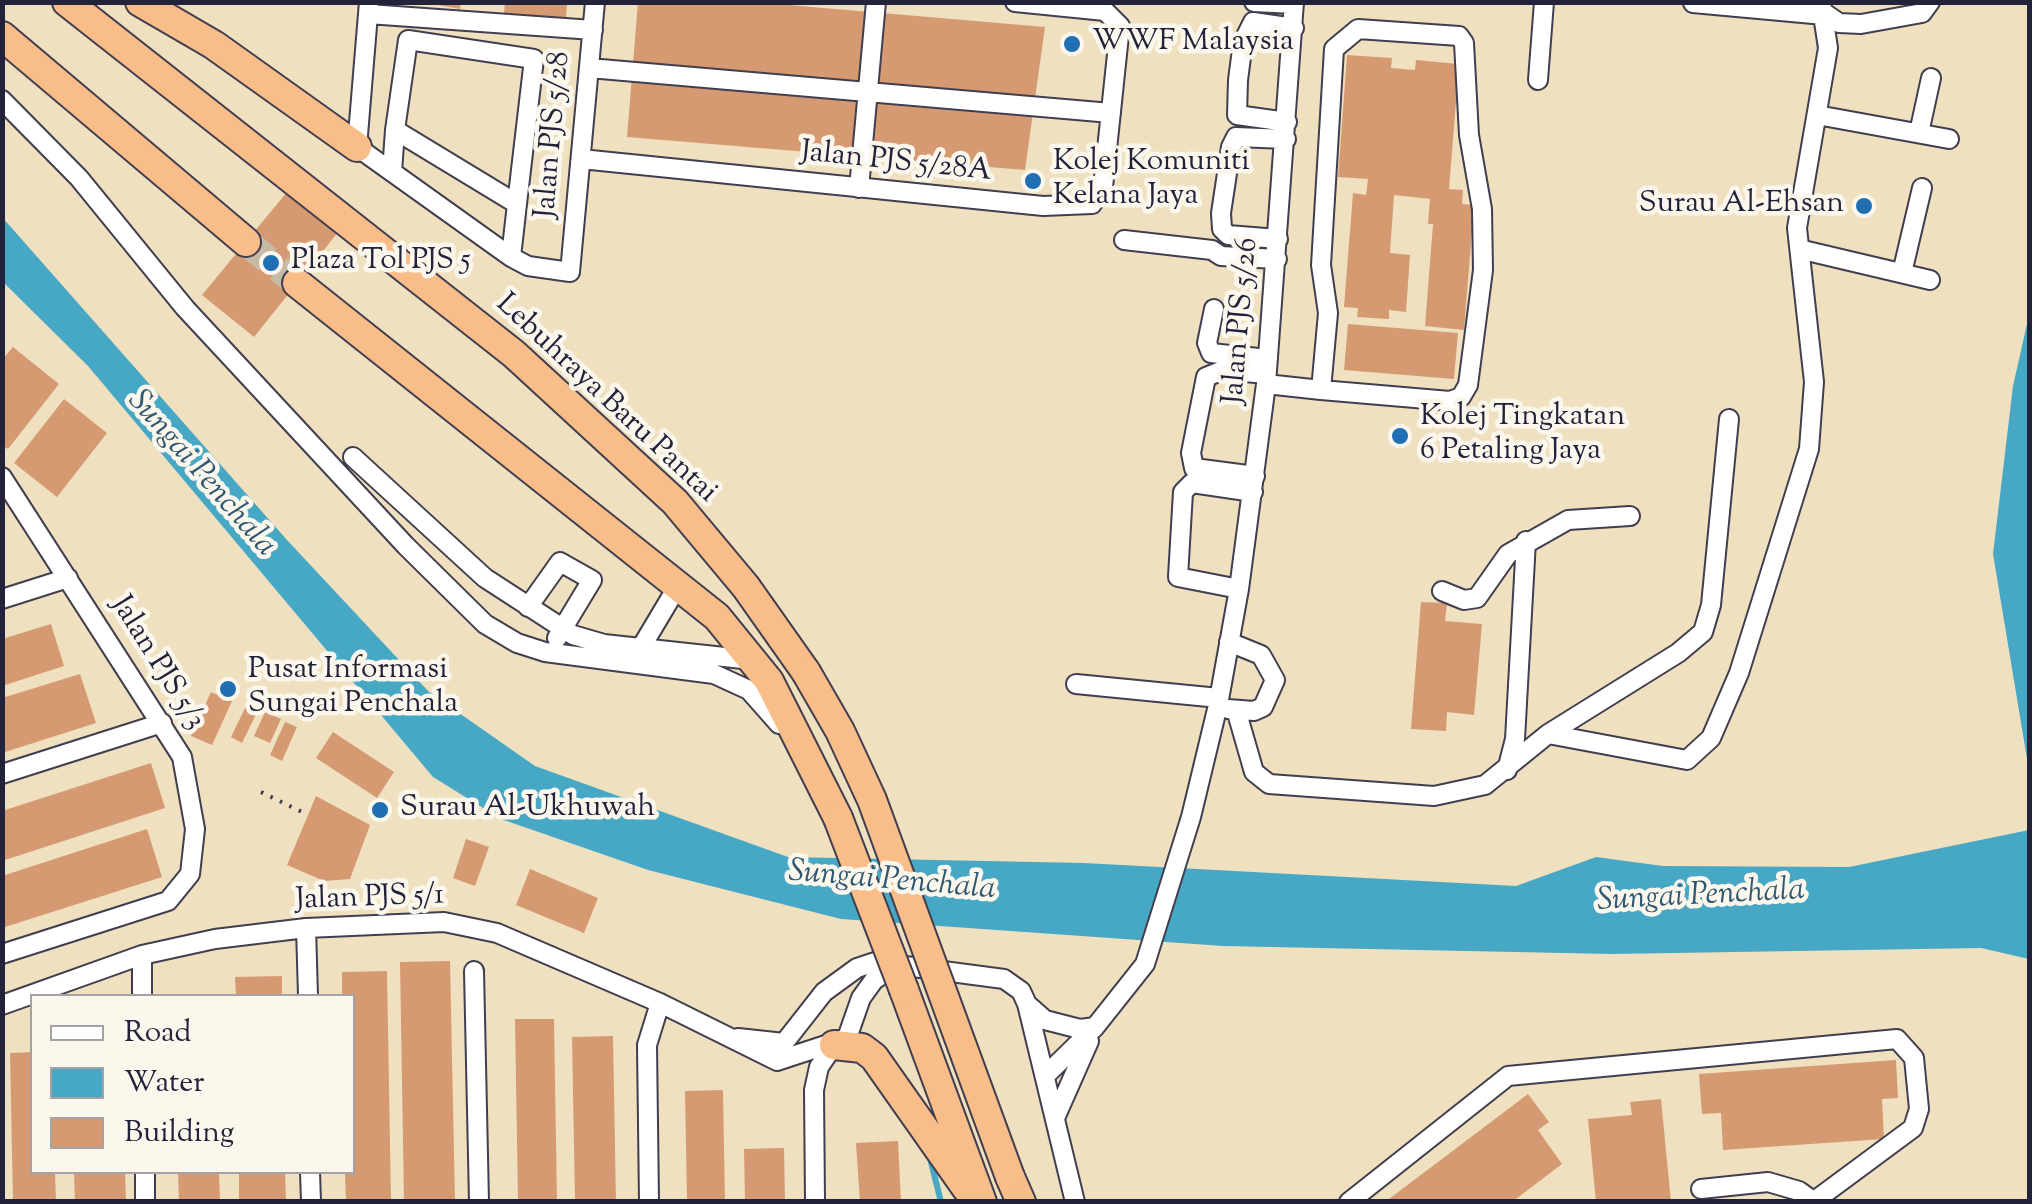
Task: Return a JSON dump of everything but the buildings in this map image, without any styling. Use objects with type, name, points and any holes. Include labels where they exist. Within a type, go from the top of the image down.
[{"type":"highway","name":"Lebuhraya Baru Pantai","points":[[66,2],[514,354],[675,502],[746,588],[806,672],[840,731],[872,800],[1016,1189]]},
{"type":"highway","points":[[140,2],[214,46],[357,147]]},
{"type":"highway","points":[[2,36],[246,242]]},
{"type":"highway","points":[[297,283],[680,584],[717,617],[768,681],[836,814],[956,1158],[979,1202]]},
{"type":"highway","points":[[834,1045],[862,1048],[956,1158]]},
{"type":"street","name":"Jalan PJS 5/28","points":[[512,257],[528,266],[570,272],[596,2]]},
{"type":"street","points":[[858,188],[876,2]]},
{"type":"street","name":"Jalan PJS 5/28A","points":[[581,159],[1043,206],[1092,204],[1103,187],[1120,26],[1105,11],[1015,2]]},
{"type":"street","points":[[1254,2],[1294,3]]},
{"type":"street","points":[[1538,80],[1544,2]]},
{"type":"street","points":[[1692,3],[1819,7],[1839,24],[1861,24],[1922,13],[1930,2]]},
{"type":"street","name":"Jalan PJS 5/26","points":[[1096,1027],[1145,964],[1192,817],[1230,642],[1267,372],[1294,3]]},
{"type":"street","points":[[1548,734],[1687,760],[1711,738],[1739,673],[1808,449],[1814,382],[1797,228],[1828,48],[1819,7]]},
{"type":"street","points":[[392,172],[408,40],[534,58],[512,257],[392,172],[357,147],[369,8],[480,12],[593,30]]},
{"type":"street","points":[[1287,131],[1237,115],[1238,80],[1242,42],[1253,22],[1294,28]]},
{"type":"street","points":[[1214,309],[1207,342],[1211,352],[1267,372],[1321,390],[1450,400],[1462,397],[1468,385],[1483,270],[1482,208],[1469,134],[1464,43],[1459,36],[1358,29],[1334,49],[1320,265],[1328,312],[1321,390]]},
{"type":"street","points":[[589,68],[1111,112]]},
{"type":"street","points":[[1919,133],[1932,78]]},
{"type":"street","points":[[2,100],[80,178],[186,308],[406,546],[486,624],[517,644],[554,654],[714,674],[748,690],[770,710],[836,814]]},
{"type":"street","points":[[1817,115],[1948,139]]},
{"type":"street","points":[[396,130],[517,204]]},
{"type":"street","points":[[1278,239],[1228,235],[1222,229],[1221,213],[1231,146],[1236,137],[1287,131]]},
{"type":"street","points":[[1902,274],[1922,188]]},
{"type":"street","points":[[1124,240],[1212,250],[1220,256],[1277,259]]},
{"type":"street","points":[[1802,250],[1930,280]]},
{"type":"street","points":[[1254,484],[1194,468],[1191,454],[1206,377],[1223,370],[1267,372]]},
{"type":"street","points":[[1237,712],[1254,772],[1269,784],[1434,796],[1485,785],[1548,734],[1678,654],[1703,632],[1711,605],[1729,419]]},
{"type":"street","points":[[353,457],[485,578],[560,627],[604,644],[752,660]]},
{"type":"street","name":"Jalan PJS 5/3","points":[[2,477],[182,757],[195,829],[186,883],[168,901],[2,954]]},
{"type":"street","points":[[1239,589],[1178,577],[1183,492],[1192,484],[1254,484]]},
{"type":"street","points":[[1442,592],[1464,600],[1476,598],[1508,554],[1568,520],[1630,516]]},
{"type":"street","points":[[1507,771],[1515,739],[1526,541]]},
{"type":"street","points":[[528,607],[560,562],[592,580],[560,627],[554,654]]},
{"type":"street","points":[[2,599],[68,578]]},
{"type":"street","points":[[642,646],[680,584]]},
{"type":"street","points":[[1076,684],[1218,702],[1237,712],[1263,707],[1275,680],[1261,655],[1230,642]]},
{"type":"street","points":[[2,774],[162,723]]},
{"type":"street","name":"Jalan PJS 5/1","points":[[33,994],[142,956],[215,939],[306,928],[444,922],[472,925],[660,1003],[728,1036],[746,1050],[777,1061],[814,1090]]},
{"type":"street","points":[[306,928],[308,994]]},
{"type":"street","points":[[142,956],[142,994]]},
{"type":"street","points":[[815,1202],[814,1090],[818,1066],[834,1045],[850,1033],[861,998],[874,980],[898,964]]},
{"type":"street","name":"Jalan PJS 5/1","points":[[728,1036],[766,1044],[784,1042],[816,1002],[857,968],[898,964],[1004,979],[1021,991],[1045,1020],[1080,1029],[1096,1027]]},
{"type":"street","points":[[474,971],[479,1202]]},
{"type":"street","name":"Jalan PJS 5/1","points":[[2,1005],[30,995]]},
{"type":"street","points":[[816,1002],[814,1027],[834,1045]]},
{"type":"street","points":[[649,1202],[647,1045],[660,1003]]},
{"type":"street","points":[[1028,1004],[1075,1202]]},
{"type":"street","points":[[1047,1074],[1096,1027]]},
{"type":"street","points":[[1055,1118],[1096,1027]]},
{"type":"street","points":[[1348,1202],[1508,1076],[1897,1039],[1914,1058],[1919,1109],[1913,1128],[1813,1201],[1800,1191],[1768,1182],[1701,1189]]},
{"type":"street","points":[[777,1061],[834,1045]]},
{"type":"street","points":[[145,1174],[145,1202]]},
{"type":"street","points":[[310,1174],[311,1202]]},
{"type":"path","points":[[261,792],[302,812]]},
{"type":"water","name":"Sungai Penchala","points":[[2,217],[287,540],[429,692],[535,766],[788,857],[1084,863],[1516,886],[1596,857],[1663,866],[1849,867],[2029,830],[2029,959],[1981,948],[1612,954],[1223,946],[841,919],[648,870],[501,819],[433,777],[88,366],[3,282]]},
{"type":"water","points":[[2029,315],[2029,771],[1993,554],[2013,386]]},
{"type":"waterway","points":[[928,1150],[941,1202]]},
{"type":"tunnel","points":[[246,242],[297,283]]},
{"type":"place","name":"WWF Malaysia","points":[[1072,44]]},
{"type":"place","name":"Kolej Komuniti Kelana Jaya","points":[[1033,181]]},
{"type":"place","name":"Surau Al-Ehsan","points":[[1864,206]]},
{"type":"place","name":"Plaza Tol PJS 5","points":[[271,263]]},
{"type":"place","name":"Kolej Tingkatan 6 Petaling Jaya","points":[[1400,436]]},
{"type":"place","name":"Pusat Informasi Sungai Penchala","points":[[228,689]]},
{"type":"place","name":"Surau Al-Ukhuwah","points":[[380,810]]}]
